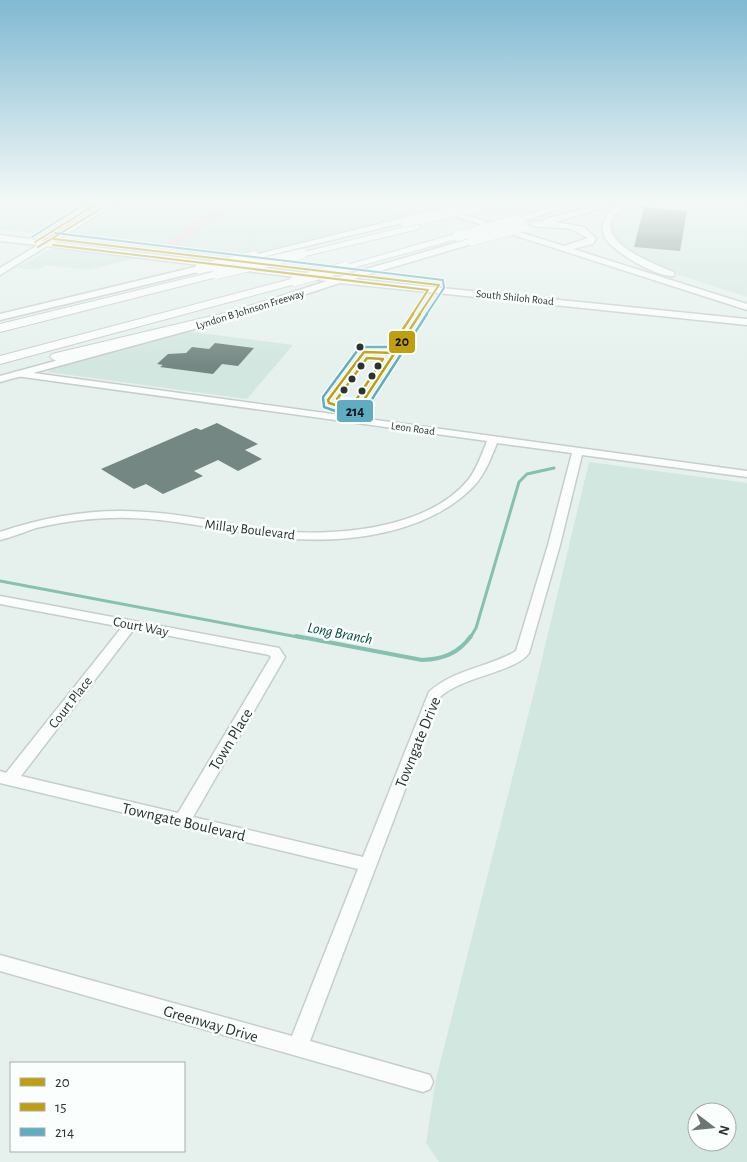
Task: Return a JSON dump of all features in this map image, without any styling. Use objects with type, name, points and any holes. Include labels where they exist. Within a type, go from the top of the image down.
[{"type":"highway","points":[[0,328],[287,257]]},
{"type":"highway","name":"Lyndon B Johnson Freeway","points":[[0,360],[381,257]]},
{"type":"highway","points":[[0,322],[187,272]]},
{"type":"highway","points":[[0,371],[32,360],[251,299],[281,285]]},
{"type":"highway","points":[[0,371],[250,310]]},
{"type":"main road","points":[[0,272],[21,257]]},
{"type":"main road","points":[[182,257],[196,259]]},
{"type":"main road","points":[[0,317],[249,257]]},
{"type":"main road","name":"Lyndon B Johnson Freeway","points":[[0,378],[250,310],[415,257]]},
{"type":"main road","points":[[586,257],[747,307]]},
{"type":"main road","points":[[624,257],[747,301]]},
{"type":"main road","points":[[634,257],[712,290]]},
{"type":"main road","name":"South Shiloh Road","points":[[196,259],[399,280],[524,298],[747,322]]},
{"type":"main road","name":"South Shiloh Road","points":[[196,259],[340,280],[559,297],[742,316]]},
{"type":"main road","points":[[391,264],[386,268],[385,274],[399,280]]},
{"type":"main road","points":[[524,298],[559,297]]},
{"type":"main road","points":[[733,302],[746,310],[742,316]]},
{"type":"street","name":"Leon Road","points":[[19,374],[747,474]]},
{"type":"street","name":"Millay Boulevard","points":[[0,536],[64,520],[119,515],[146,515],[285,536],[352,533],[384,527],[431,512],[463,491],[479,472],[493,439]]},
{"type":"street","name":"Towngate Drive","points":[[298,1047],[434,695],[441,687],[458,678],[508,663],[522,653],[554,545],[578,451]]},
{"type":"street","name":"Court Way","points":[[0,600],[274,652],[278,657]]},
{"type":"street","name":"Court Place","points":[[5,778],[130,624]]},
{"type":"street","name":"Town Place","points":[[182,821],[278,657]]},
{"type":"street","name":"Towngate Boulevard","points":[[5,778],[369,865]]},
{"type":"street","name":"Greenway Drive","points":[[0,963],[423,1082]]},
{"type":"shaded area","points":[[36,257],[140,257],[88,270],[47,265],[38,270],[17,268]]},
{"type":"shaded area","points":[[638,257],[747,257],[747,297],[654,267]]},
{"type":"shaded area","points":[[184,331],[293,345],[247,399],[48,372],[60,363]]},
{"type":"shaded area","points":[[589,462],[747,483],[747,1162],[439,1162],[426,1143],[436,1079],[535,688]]},
{"type":"building","points":[[215,343],[254,348],[238,366],[222,364],[213,374],[160,367],[163,365],[157,364],[168,354],[186,353],[192,347],[209,349]]},
{"type":"building","points":[[217,423],[258,444],[245,450],[262,459],[238,471],[218,460],[194,471],[203,476],[163,494],[146,484],[134,489],[101,469],[196,428],[201,430]]},
{"type":"waterway","name":"Long Branch","points":[[470,638],[476,628],[519,482],[527,474],[554,468]]},
{"type":"waterway","name":"Long Branch","points":[[0,581],[303,638]]},
{"type":"waterway","name":"Long Branch","points":[[296,636],[422,660],[443,657],[461,647],[471,636]]},
{"type":"transit line","name":"15","points":[[155,257],[428,290],[391,347]]},
{"type":"transit line","name":"20","points":[[207,257],[439,285],[360,406],[342,407],[329,403],[328,400],[364,352],[394,353]]},
{"type":"transit line","name":"214","points":[[255,257],[443,280],[444,288],[365,410],[341,413],[324,407],[323,397],[360,347],[391,347]]},
{"type":"transit line","name":"15","points":[[367,358],[383,359],[356,400],[337,399],[367,358]]}]
